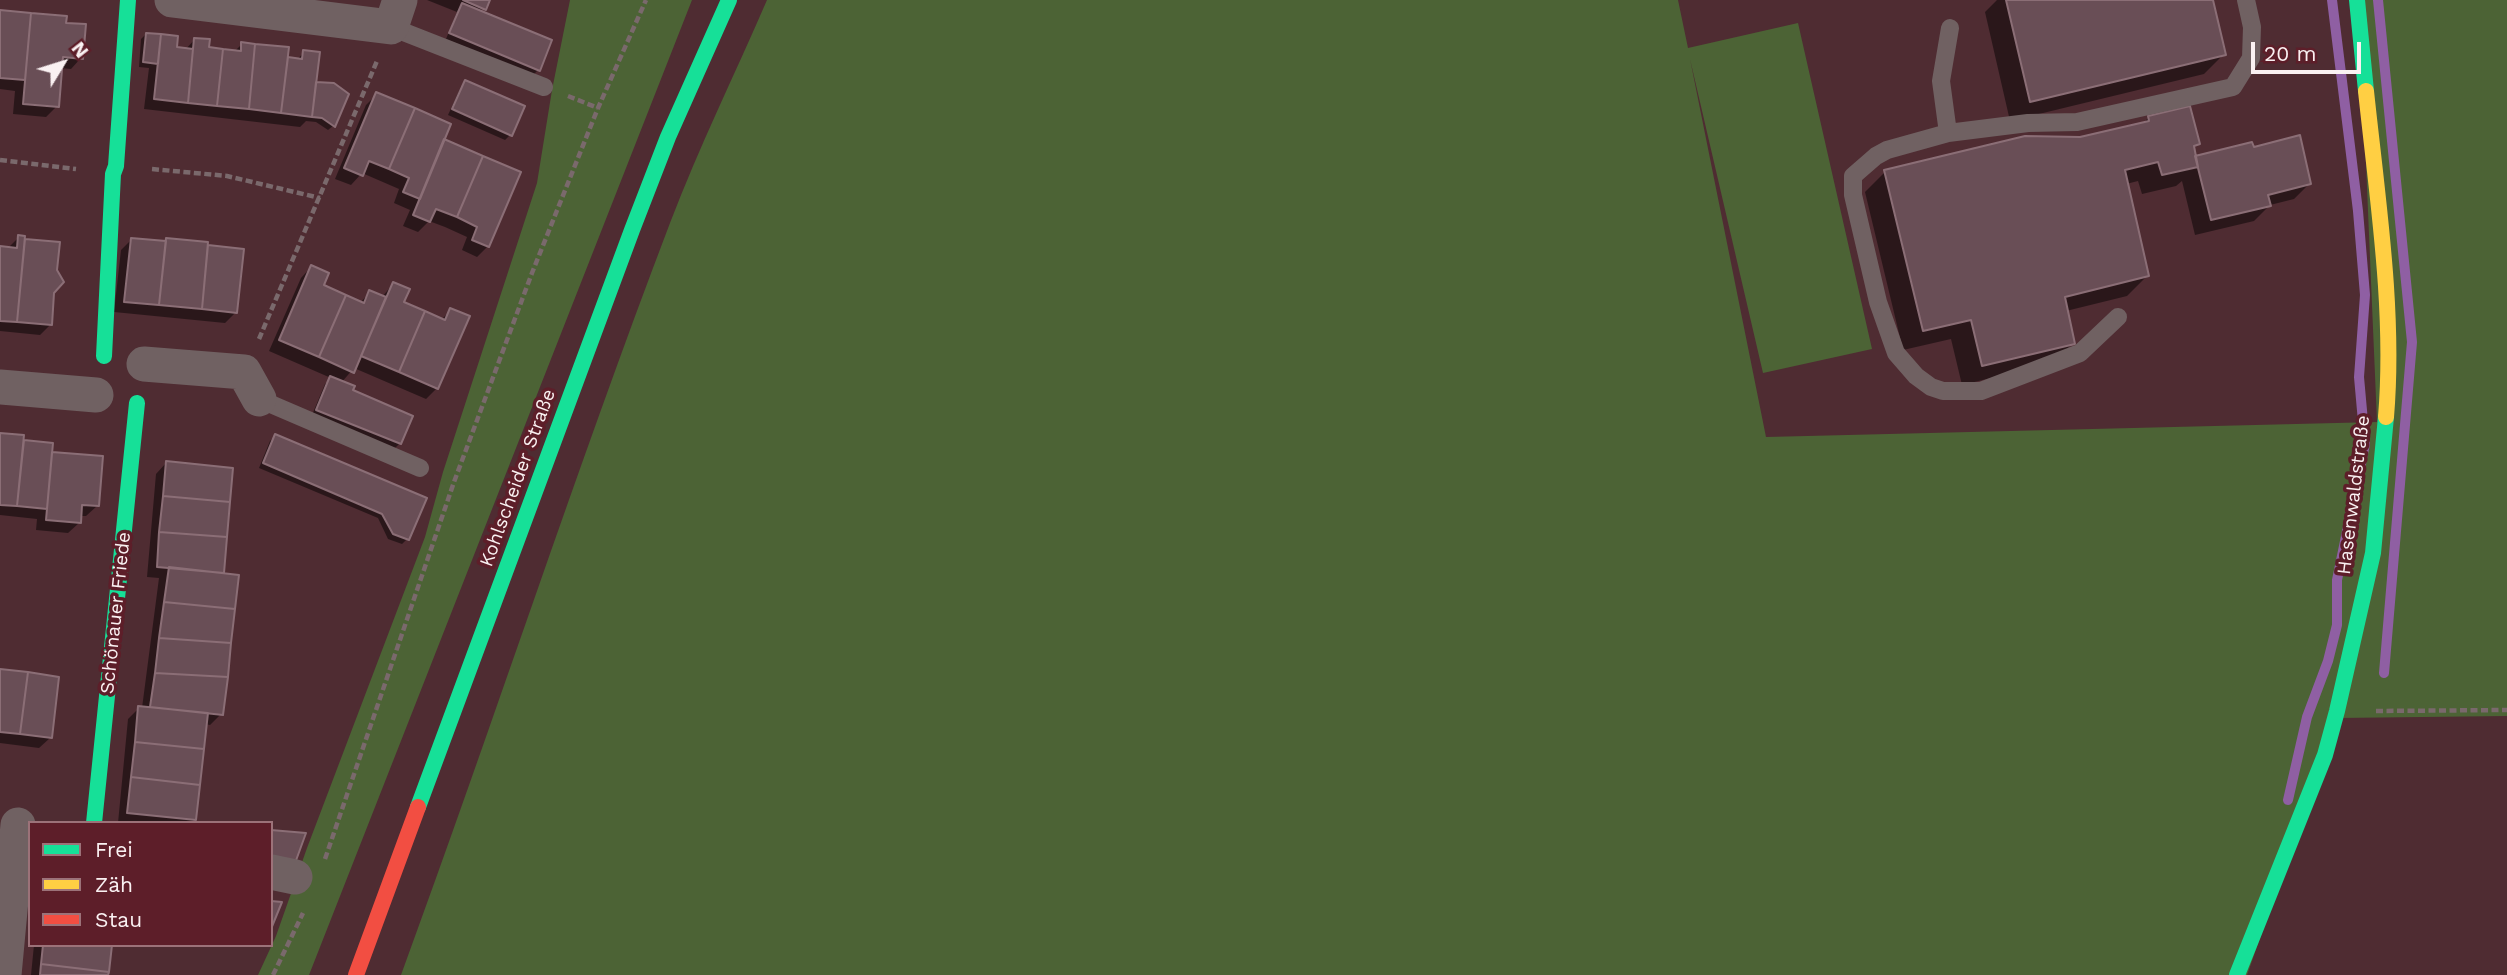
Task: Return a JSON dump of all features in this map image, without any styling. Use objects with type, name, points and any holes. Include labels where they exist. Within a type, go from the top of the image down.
[{"type":"street","points":[[104,356],[128,0]]},
{"type":"street","points":[[172,0],[396,14]]},
{"type":"street","name":"Kohlscheider Straße","points":[[356,975],[667,137],[729,0]]},
{"type":"street","name":"Hasenwaldstraße","points":[[2237,975],[2325,755],[2373,553],[2389,380],[2383,254],[2357,0]]},
{"type":"street","points":[[144,364],[252,386]]},
{"type":"street","points":[[0,387],[96,395]]},
{"type":"street","name":"Schönauer Friede","points":[[94,821],[137,403]]},
{"type":"street","points":[[4,975],[16,825]]},
{"type":"lane","points":[[2118,317],[2080,353],[1981,391],[1943,391],[1931,387],[1916,376],[1896,353],[1878,302],[1853,195],[1853,176],[1887,150],[1948,133],[2028,123],[2077,122],[2234,88],[2251,58],[2252,27],[2246,0]]},
{"type":"lane","points":[[396,14],[544,86]]},
{"type":"lane","points":[[1948,133],[1941,82],[1950,28]]},
{"type":"lane","points":[[252,386],[420,468]]},
{"type":"path","points":[[273,975],[299,881],[532,273],[598,107],[646,0]]},
{"type":"path","points":[[252,386],[320,198],[396,14]]},
{"type":"path","points":[[0,160],[227,176],[320,198]]},
{"type":"path","points":[[2337,711],[2507,710]]},
{"type":"green space","points":[[570,0],[692,0],[309,975],[258,975],[273,947],[307,848],[425,537],[443,472],[537,183]]},
{"type":"green space","points":[[767,0],[1678,0],[1688,48],[1798,23],[1872,349],[1763,373],[1690,59],[1766,437],[2377,422],[2359,0],[2507,0],[2507,716],[2338,718],[2247,975],[401,975],[670,223]]},
{"type":"building","points":[[463,0],[490,0],[486,10]]},
{"type":"building","points":[[2006,0],[2213,0],[2226,55],[2030,102]]},
{"type":"building","points":[[462,3],[552,40],[540,71],[449,33]]},
{"type":"building","points":[[0,10],[31,13],[25,80],[0,78]]},
{"type":"building","points":[[31,13],[67,16],[66,23],[86,24],[83,59],[63,57],[59,107],[23,104]]},
{"type":"building","points":[[146,33],[161,34],[158,64],[143,62]]},
{"type":"building","points":[[161,34],[178,36],[177,47],[193,49],[188,103],[154,99]]},
{"type":"building","points":[[194,38],[210,39],[209,47],[223,49],[217,106],[188,103]]},
{"type":"building","points":[[241,42],[255,44],[249,109],[217,106],[223,49],[241,51]]},
{"type":"building","points":[[255,44],[289,47],[281,113],[249,109]]},
{"type":"building","points":[[303,50],[320,52],[312,117],[281,113],[288,57],[302,59]]},
{"type":"building","points":[[465,80],[525,106],[512,136],[452,109]]},
{"type":"building","points":[[316,82],[334,83],[349,94],[335,127],[322,118],[312,117]]},
{"type":"building","points":[[376,92],[415,108],[389,169],[369,161],[363,176],[344,168]]},
{"type":"building","points":[[2190,106],[2200,144],[2194,146],[2198,167],[2162,175],[2158,162],[2125,170],[2149,276],[2065,297],[2075,344],[1982,366],[1971,320],[1923,331],[1884,170],[2025,136],[2080,137],[2149,121],[2148,116]]},
{"type":"building","points":[[415,108],[451,124],[420,199],[403,192],[409,178],[389,169]]},
{"type":"building","points":[[2300,135],[2311,184],[2268,195],[2271,206],[2211,220],[2195,156],[2252,142],[2254,147]]},
{"type":"building","points":[[444,139],[483,156],[457,217],[436,209],[430,222],[413,215]]},
{"type":"building","points":[[483,156],[521,172],[489,247],[472,240],[477,227],[457,217]]},
{"type":"building","points":[[18,235],[25,236],[17,322],[0,321],[0,246],[17,248]]},
{"type":"building","points":[[131,238],[166,241],[159,305],[124,302]]},
{"type":"building","points":[[166,238],[208,242],[202,309],[159,305]]},
{"type":"building","points":[[25,239],[60,242],[57,270],[64,282],[54,293],[52,325],[17,322]]},
{"type":"building","points":[[208,245],[244,249],[237,313],[202,309]]},
{"type":"building","points":[[311,265],[329,273],[324,285],[346,295],[319,357],[279,340]]},
{"type":"building","points":[[393,282],[410,289],[404,302],[425,311],[399,372],[361,356]]},
{"type":"building","points":[[369,290],[386,297],[354,373],[319,357],[346,295],[364,303]]},
{"type":"building","points":[[450,308],[470,316],[438,389],[399,372],[425,311],[445,320]]},
{"type":"building","points":[[330,376],[355,386],[353,390],[413,416],[401,444],[316,410]]},
{"type":"building","points":[[0,433],[24,435],[17,506],[0,505]]},
{"type":"building","points":[[275,434],[427,498],[409,540],[393,534],[382,514],[263,463]]},
{"type":"building","points":[[24,440],[53,443],[47,509],[17,506]]},
{"type":"building","points":[[52,452],[103,456],[99,506],[82,505],[81,523],[46,520]]},
{"type":"building","points":[[166,461],[233,468],[230,502],[163,496]]},
{"type":"building","points":[[163,496],[230,502],[227,537],[159,532]]},
{"type":"building","points":[[159,532],[227,537],[224,573],[157,567]]},
{"type":"building","points":[[169,567],[239,575],[235,609],[164,602]]},
{"type":"building","points":[[164,602],[235,609],[231,643],[159,638]]},
{"type":"building","points":[[159,638],[231,643],[228,677],[155,673]]},
{"type":"building","points":[[0,669],[28,672],[20,734],[0,732]]},
{"type":"building","points":[[28,672],[59,677],[52,738],[20,734]]},
{"type":"building","points":[[155,673],[228,677],[223,715],[150,707]]},
{"type":"building","points":[[138,706],[208,713],[204,749],[135,742]]},
{"type":"building","points":[[135,742],[204,749],[200,785],[131,777]]},
{"type":"building","points":[[131,777],[200,785],[196,820],[127,813]]},
{"type":"building","points":[[273,830],[306,833],[294,866],[273,864]]},
{"type":"building","points":[[273,901],[282,902],[273,924]]},
{"type":"building","points":[[43,947],[112,947],[109,972],[41,964]]},
{"type":"building","points":[[41,964],[109,972],[108,975],[40,975]]},
{"type":"waterway","points":[[2288,800],[2307,717],[2328,661],[2337,625],[2337,580],[2365,444],[2359,377],[2365,295],[2358,211],[2332,0]]},
{"type":"waterway","points":[[2378,0],[2412,342],[2384,673]]},
{"type":"traffic: fast","points":[[104,356],[113,174],[116,166],[128,0]]},
{"type":"traffic: fast","points":[[418,807],[632,230],[668,137],[729,0]]},
{"type":"traffic: fast","points":[[2357,0],[2366,91]]},
{"type":"traffic: fast","points":[[94,821],[137,403]]},
{"type":"traffic: fast","points":[[2237,975],[2325,755],[2337,711],[2373,553],[2386,417]]},
{"type":"traffic: slow","points":[[2366,91],[2387,295],[2386,417]]},
{"type":"traffic: jam","points":[[356,975],[418,807]]}]
